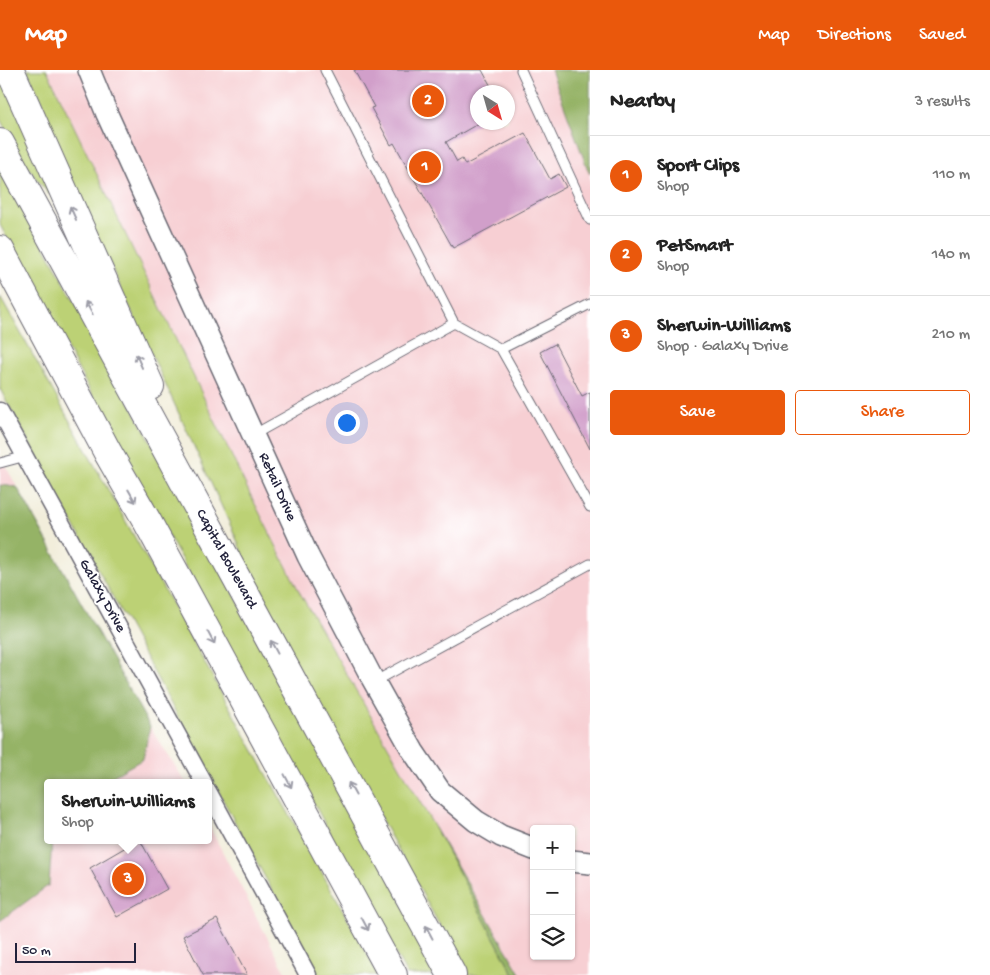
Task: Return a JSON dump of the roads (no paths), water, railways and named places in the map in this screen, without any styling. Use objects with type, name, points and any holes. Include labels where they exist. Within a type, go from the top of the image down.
[{"type":"highway","points":[[10,70],[230,566]]},
{"type":"highway","name":"Capital Boulevard","points":[[0,143],[452,975]]},
{"type":"highway","points":[[0,250],[108,454]]},
{"type":"highway","points":[[0,273],[156,537],[393,975]]},
{"type":"street","name":"Retail Drive","points":[[89,70],[107,114],[308,556],[374,682],[413,751],[440,790],[484,826],[501,836],[530,847]]},
{"type":"street","name":"Galaxy Drive","points":[[0,411],[202,779]]},
{"type":"street","points":[[212,798],[308,975]]},
{"type":"street","points":[[575,861],[590,863]]},
{"type":"lane","points":[[325,70],[454,323],[501,349],[590,507]]},
{"type":"lane","points":[[521,70],[590,220]]},
{"type":"lane","points":[[501,349],[590,304]]},
{"type":"lane","points":[[253,435],[454,323]]},
{"type":"lane","points":[[0,463],[26,456]]},
{"type":"lane","points":[[374,682],[590,564]]},
{"type":"place","name":"PetSmart","points":[[428,101]]},
{"type":"place","name":"Sport Clips","points":[[425,167]]},
{"type":"place","name":"Sherwin-Williams","points":[[128,879]]}]
